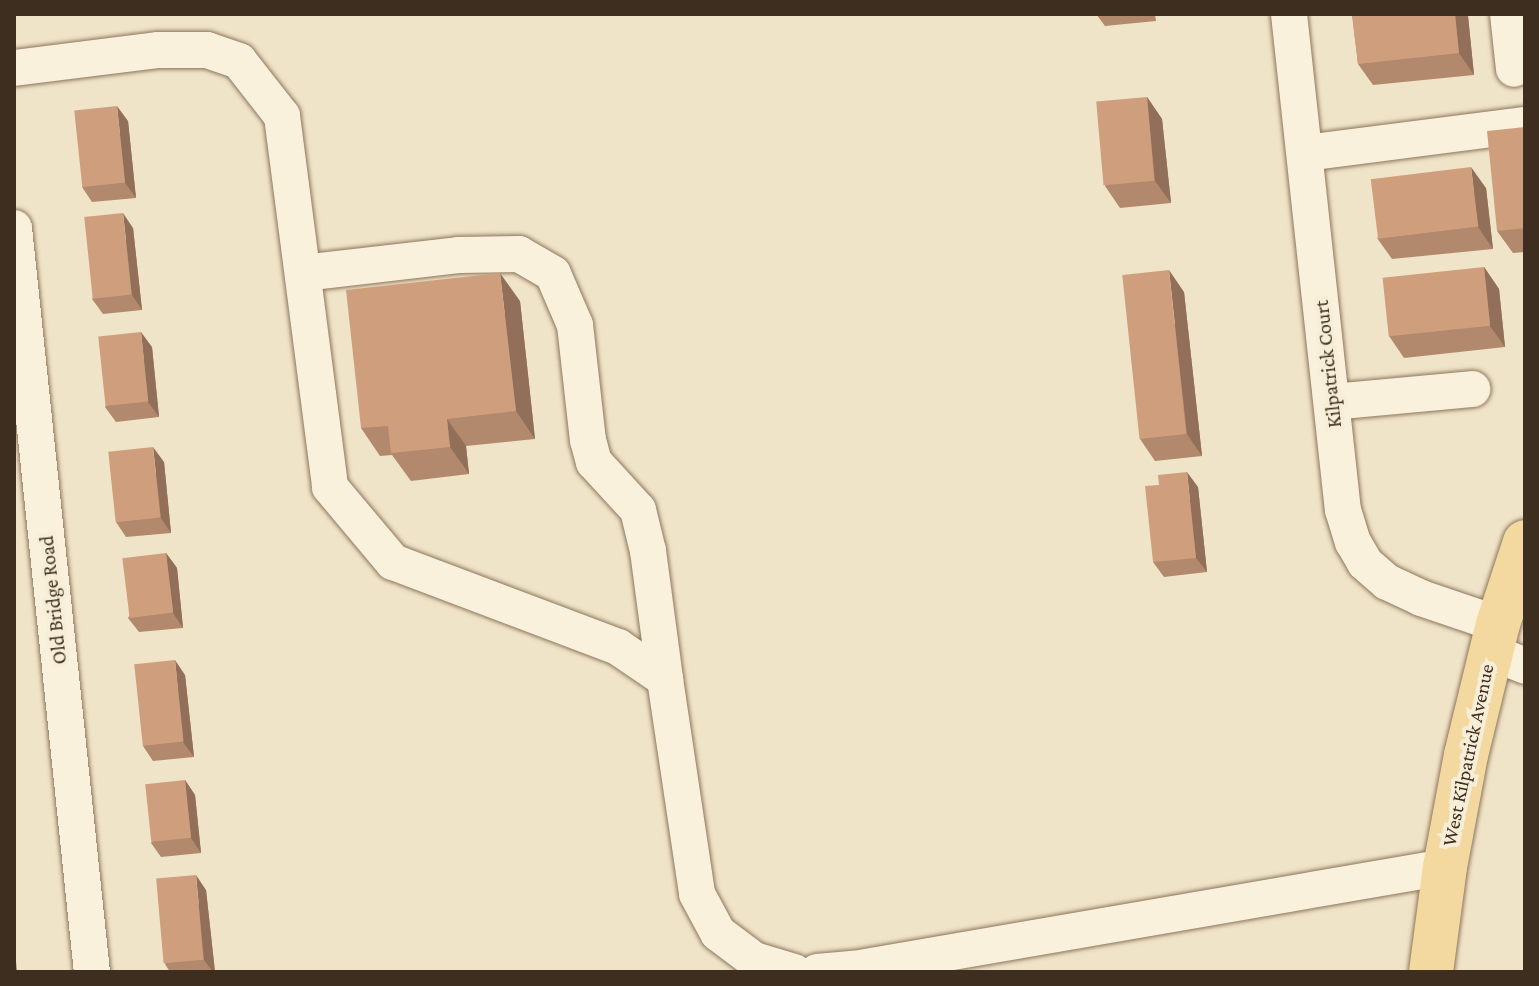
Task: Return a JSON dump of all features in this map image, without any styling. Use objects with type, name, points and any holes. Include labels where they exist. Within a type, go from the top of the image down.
[{"type":"main road","name":"West Kilpatrick Avenue","points":[[1431,972],[1445,867],[1466,755],[1505,648],[1525,542]]},
{"type":"street","name":"Kilpatrick Court","points":[[1289,14],[1343,510],[1353,542],[1365,563],[1387,582],[1421,598],[1505,648]]},
{"type":"street","points":[[1508,14],[1514,69]]},
{"type":"street","points":[[14,68],[159,50],[207,50],[239,61],[282,116],[330,487],[393,562],[618,647],[665,679]]},
{"type":"street","points":[[1305,153],[1525,125]]},
{"type":"street","name":"Old Bridge Road","points":[[14,228],[28,502],[92,972]]},
{"type":"street","points":[[303,273],[458,255],[519,254],[553,274],[575,325],[588,440],[594,462],[638,510],[648,551],[697,894],[718,933],[754,960],[794,972]]},
{"type":"street","points":[[1332,402],[1472,389]]},
{"type":"street","points":[[817,972],[854,969],[1445,867]]},
{"type":"building","points":[[1352,14],[1455,14],[1459,53],[1358,64]]},
{"type":"building","points":[[1147,97],[1154,181],[1104,185],[1096,101]]},
{"type":"building","points":[[117,106],[125,183],[82,187],[74,110]]},
{"type":"building","points":[[1525,127],[1525,228],[1497,231],[1487,131]]},
{"type":"building","points":[[1471,167],[1478,227],[1378,239],[1371,179]]},
{"type":"building","points":[[123,213],[132,295],[93,299],[84,217]]},
{"type":"building","points":[[1484,267],[1490,326],[1389,336],[1383,278]]},
{"type":"building","points":[[1169,270],[1186,434],[1140,439],[1122,275]]},
{"type":"building","points":[[500,273],[516,411],[447,419],[450,447],[391,453],[388,426],[361,428],[346,290]]},
{"type":"building","points":[[141,332],[148,402],[106,406],[98,336]]},
{"type":"building","points":[[153,447],[160,518],[116,522],[108,452]]},
{"type":"building","points":[[1187,472],[1196,558],[1153,562],[1145,486],[1159,485],[1158,475]]},
{"type":"building","points":[[166,553],[173,613],[130,618],[122,558]]},
{"type":"building","points":[[175,660],[184,742],[143,746],[134,664]]},
{"type":"building","points":[[185,780],[191,838],[151,842],[145,784]]},
{"type":"building","points":[[196,875],[203,960],[164,963],[156,878]]}]
